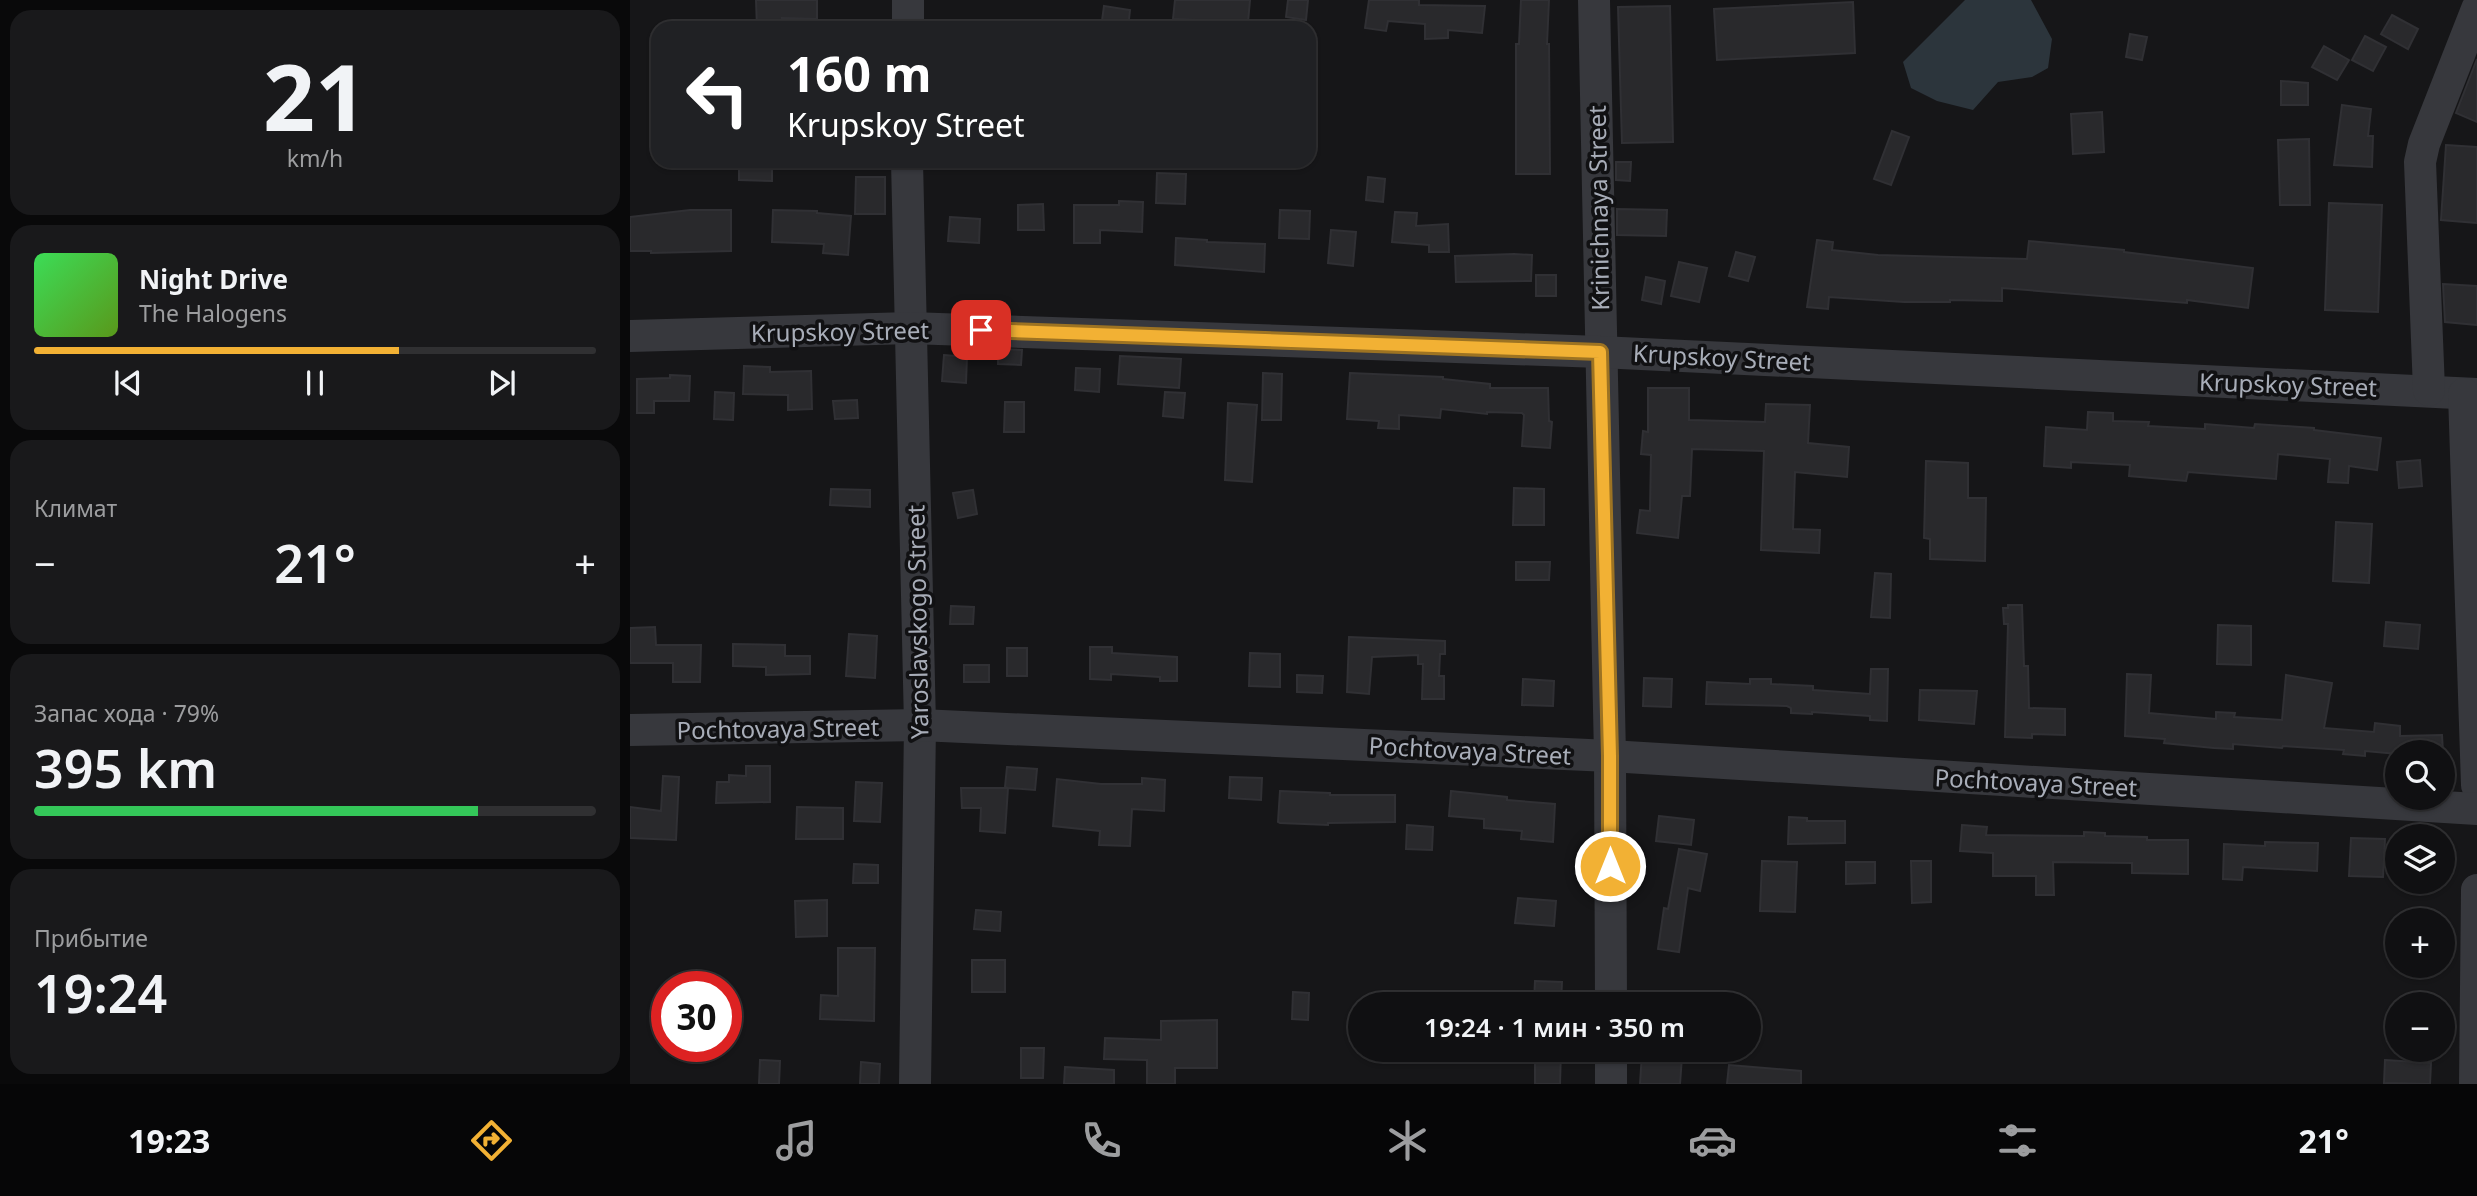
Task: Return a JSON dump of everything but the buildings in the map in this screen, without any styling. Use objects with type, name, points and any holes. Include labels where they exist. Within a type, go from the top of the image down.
[{"type":"street","points":[[908,0],[908,21]]},
{"type":"street","name":"Krinichnaya Street","points":[[1594,0],[1610,756],[1611,992]]},
{"type":"street","points":[[2429,390],[2420,162],[2424,144],[2477,9]]},
{"type":"street","name":"Yaroslavskogo Street","points":[[907,168],[920,725],[915,1084]]},
{"type":"street","name":"Krupskoy Street","points":[[630,337],[910,328],[1600,352],[2470,394]]},
{"type":"street","points":[[2470,394],[2477,785]]},
{"type":"street","name":"Pochtovaya Street","points":[[630,730],[920,725],[1610,756],[2477,809]]},
{"type":"street","points":[[2475,1084],[2477,890]]},
{"type":"street","points":[[1611,1062],[1611,1084]]},
{"type":"shaded area","points":[[1965,0],[2031,0],[2052,39],[2048,68],[2032,77],[1998,82],[1973,110],[1937,101],[1911,88],[1903,62]]},
{"type":"route","points":[[981,330],[1600,352],[1610,756],[1610,866]]}]
